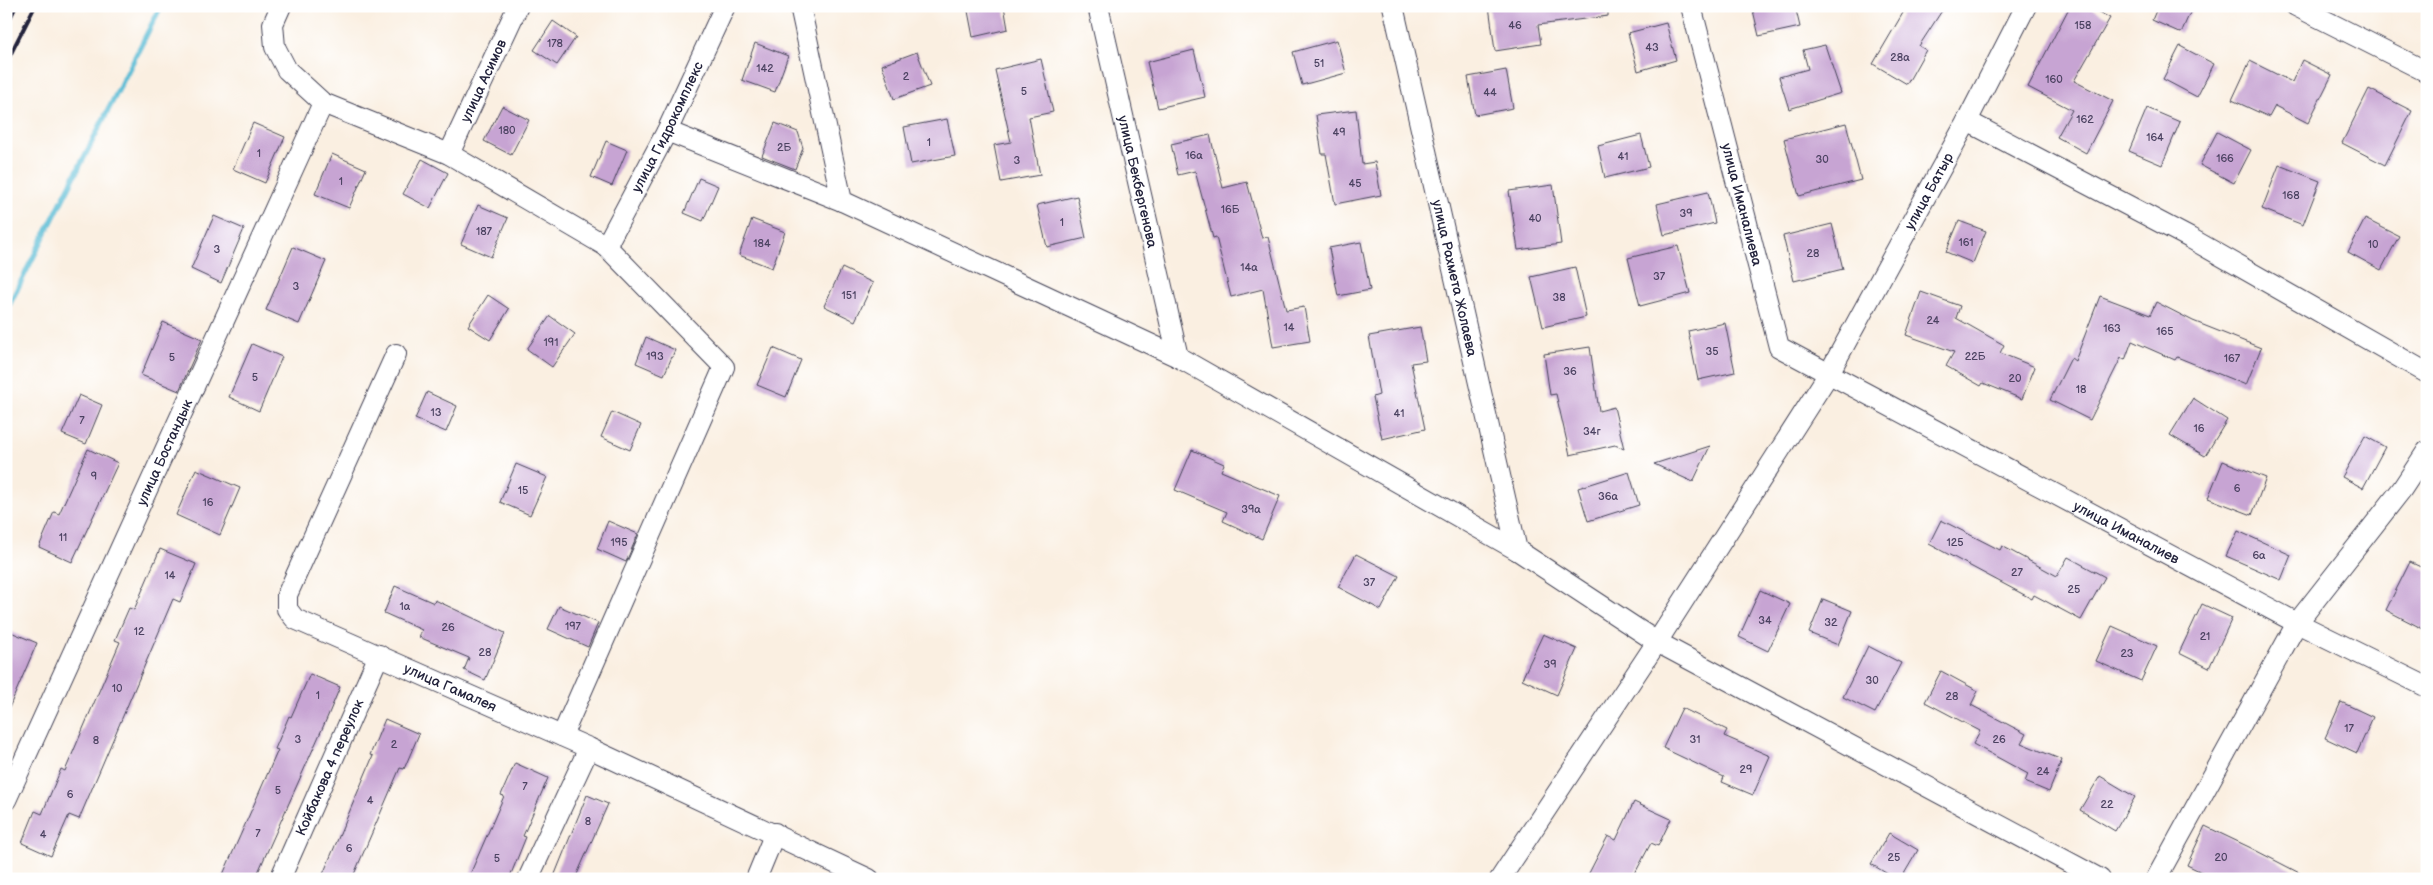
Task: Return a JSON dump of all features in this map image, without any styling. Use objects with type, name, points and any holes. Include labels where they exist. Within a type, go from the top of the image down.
[{"type":"street","points":[[281,6],[273,24],[275,47],[287,70],[322,103],[448,154],[606,246],[724,367],[562,736]]},
{"type":"street","name":"улица Асимов","points":[[448,154],[518,6]]},
{"type":"street","name":"улица Гидрокомплекс","points":[[606,246],[668,131],[725,6]]},
{"type":"street","points":[[800,6],[842,201]]},
{"type":"street","name":"улица Бекбергенова","points":[[1098,6],[1178,357]]},
{"type":"street","name":"улица Рахмета Жолаева","points":[[1393,6],[1517,550]]},
{"type":"street","name":"улица Иманалиева","points":[[1691,6],[1779,347],[1828,375]]},
{"type":"street","name":"улица Батыр","points":[[1500,879],[1657,642],[1828,375],[1967,121],[2026,6]]},
{"type":"street","points":[[2296,6],[2427,72]]},
{"type":"street","name":"улица Бостандык","points":[[6,800],[322,103]]},
{"type":"street","points":[[1967,121],[2190,238],[2427,373]]},
{"type":"street","points":[[668,131],[842,201],[1178,357],[1517,550],[1657,642],[2100,879]]},
{"type":"street","name":"улица Гамалея","points":[[396,354],[287,595],[287,609],[295,619],[589,748],[775,833],[869,879]]},
{"type":"street","name":"улица Иманалиев","points":[[1828,375],[2297,623],[2427,687]]},
{"type":"street","points":[[2156,879],[2297,623],[2402,489],[2427,451]]},
{"type":"street","name":"Койбакова 4 переулок","points":[[280,879],[379,655]]},
{"type":"street","points":[[528,879],[589,748]]},
{"type":"street","points":[[756,879],[775,833]]},
{"type":"building","points":[[967,6],[1004,6],[1008,29],[973,37]]},
{"type":"building","points":[[1489,6],[1608,6],[1608,16],[1538,25],[1541,44],[1495,51]]},
{"type":"building","points":[[1752,6],[1795,6],[1800,27],[1759,36]]},
{"type":"building","points":[[1907,6],[1945,6],[1919,46],[1926,50],[1907,84],[1873,64]]},
{"type":"building","points":[[2070,6],[2087,6],[2110,18],[2074,81],[2113,101],[2086,153],[2057,137],[2072,110],[2028,87]]},
{"type":"building","points":[[2158,6],[2193,6],[2181,33],[2152,20]]},
{"type":"building","points":[[553,21],[576,37],[557,65],[534,50]]},
{"type":"building","points":[[1666,23],[1676,60],[1638,71],[1628,33]]},
{"type":"building","points":[[1337,40],[1346,73],[1302,85],[1293,52]]},
{"type":"building","points":[[755,43],[788,56],[775,92],[742,80]]},
{"type":"building","points":[[1825,45],[1841,93],[1789,109],[1779,77],[1808,69],[1803,50]]},
{"type":"building","points":[[2180,46],[2214,64],[2197,97],[2163,79]]},
{"type":"building","points":[[1194,50],[1205,97],[1158,108],[1147,62]]},
{"type":"building","points":[[917,52],[930,86],[894,99],[882,65]]},
{"type":"building","points":[[1041,59],[1053,112],[1029,117],[1040,175],[1001,182],[994,145],[1011,142],[995,70]]},
{"type":"building","points":[[2302,60],[2332,75],[2308,123],[2275,106],[2269,117],[2232,100],[2250,61],[2292,82]]},
{"type":"building","points":[[1506,70],[1513,108],[1475,115],[1468,77]]},
{"type":"building","points":[[2369,89],[2412,111],[2385,165],[2342,143]]},
{"type":"building","points":[[502,106],[529,120],[511,155],[484,141]]},
{"type":"building","points":[[2147,108],[2180,122],[2162,165],[2129,151]]},
{"type":"building","points":[[1356,110],[1362,164],[1375,162],[1381,195],[1335,204],[1326,154],[1322,154],[1316,115]]},
{"type":"building","points":[[947,119],[955,156],[911,164],[904,127]]},
{"type":"building","points":[[253,123],[285,137],[265,183],[233,169]]},
{"type":"building","points":[[775,123],[798,132],[803,148],[795,169],[762,156]]},
{"type":"building","points":[[1846,123],[1861,180],[1799,196],[1784,139]]},
{"type":"building","points":[[2217,132],[2251,150],[2234,183],[2200,165]]},
{"type":"building","points":[[1210,135],[1223,188],[1247,182],[1262,238],[1268,237],[1286,310],[1304,307],[1310,341],[1273,347],[1263,289],[1231,297],[1216,237],[1213,238],[1195,171],[1178,175],[1171,144]]},
{"type":"building","points":[[1641,135],[1649,167],[1605,178],[1598,146]]},
{"type":"building","points":[[606,141],[627,150],[612,186],[591,177]]},
{"type":"building","points":[[332,154],[366,169],[349,208],[315,194]]},
{"type":"building","points":[[422,159],[448,173],[430,208],[403,194]]},
{"type":"building","points":[[2279,165],[2320,181],[2303,225],[2262,209]]},
{"type":"building","points":[[699,178],[718,186],[703,221],[684,213]]},
{"type":"building","points":[[1553,185],[1561,244],[1518,250],[1509,191]]},
{"type":"building","points":[[1708,192],[1715,223],[1664,235],[1657,204]]},
{"type":"building","points":[[1077,196],[1086,238],[1047,247],[1037,205]]},
{"type":"building","points":[[478,205],[508,218],[491,257],[461,244]]},
{"type":"building","points":[[214,216],[244,229],[221,283],[191,269]]},
{"type":"building","points":[[752,219],[785,232],[772,268],[739,255]]},
{"type":"building","points":[[2365,219],[2399,236],[2381,270],[2348,252]]},
{"type":"building","points":[[1959,221],[1986,231],[1973,263],[1946,252]]},
{"type":"building","points":[[1832,224],[1843,269],[1794,281],[1783,236]]},
{"type":"building","points":[[1361,242],[1370,290],[1338,296],[1329,248]]},
{"type":"building","points":[[1678,246],[1690,293],[1640,306],[1628,258]]},
{"type":"building","points":[[293,247],[326,261],[299,324],[266,310]]},
{"type":"building","points":[[1575,267],[1586,317],[1543,327],[1531,277]]},
{"type":"building","points":[[842,268],[873,283],[855,321],[824,306]]},
{"type":"building","points":[[1921,292],[1960,306],[1956,318],[2004,345],[2000,353],[2035,367],[2022,399],[1983,383],[1981,386],[1946,366],[1954,352],[1906,335]]},
{"type":"building","points":[[488,295],[509,309],[490,340],[468,326]]},
{"type":"building","points":[[2100,296],[2150,315],[2156,302],[2193,321],[2261,348],[2246,385],[2177,357],[2175,360],[2132,341],[2125,360],[2121,358],[2090,420],[2050,400],[2071,358],[2075,361]]},
{"type":"building","points":[[550,316],[575,334],[552,367],[527,349]]},
{"type":"building","points":[[163,322],[202,339],[179,391],[141,375]]},
{"type":"building","points":[[1725,323],[1735,372],[1698,380],[1688,331]]},
{"type":"building","points":[[1420,327],[1426,361],[1411,363],[1425,429],[1382,439],[1373,397],[1379,395],[1369,336]]},
{"type":"building","points":[[646,337],[675,350],[664,375],[636,363]]},
{"type":"building","points":[[252,344],[282,357],[259,411],[229,397]]},
{"type":"building","points":[[1590,347],[1599,411],[1614,407],[1624,449],[1615,445],[1570,455],[1556,394],[1550,395],[1544,354]]},
{"type":"building","points":[[773,348],[801,360],[786,397],[757,385]]},
{"type":"building","points":[[427,392],[457,406],[446,432],[415,419]]},
{"type":"building","points":[[79,395],[102,405],[86,444],[62,434]]},
{"type":"building","points":[[2193,398],[2227,420],[2205,456],[2170,435]]},
{"type":"building","points":[[612,412],[641,425],[630,450],[601,437]]},
{"type":"building","points":[[2365,436],[2385,447],[2363,488],[2342,477]]},
{"type":"building","points":[[1710,446],[1693,482],[1654,464]]},
{"type":"building","points":[[88,449],[118,463],[72,562],[39,547],[54,512],[59,514]]},
{"type":"building","points":[[1192,450],[1224,464],[1221,471],[1280,496],[1262,539],[1223,521],[1227,512],[1175,490]]},
{"type":"building","points":[[2223,461],[2266,478],[2252,515],[2208,498]]},
{"type":"building","points":[[516,464],[547,477],[530,515],[500,502]]},
{"type":"building","points":[[196,469],[240,488],[220,535],[176,515]]},
{"type":"building","points":[[1629,472],[1639,505],[1588,521],[1578,488]]},
{"type":"building","points":[[1941,520],[2000,550],[2002,546],[2057,576],[2068,557],[2105,577],[2081,620],[2034,595],[2032,599],[1929,544]]},
{"type":"building","points":[[608,521],[638,534],[626,562],[597,549]]},
{"type":"building","points":[[2238,531],[2291,555],[2281,580],[2226,556]]},
{"type":"building","points":[[160,549],[196,564],[180,602],[173,599],[79,819],[69,815],[51,856],[22,843],[35,811],[42,814],[61,769],[65,771],[120,642],[115,640],[129,608],[134,610]]},
{"type":"building","points":[[1356,554],[1399,576],[1381,610],[1338,587]]},
{"type":"building","points":[[2410,562],[2427,570],[2427,631],[2386,610]]},
{"type":"building","points":[[395,586],[434,603],[435,600],[505,633],[485,680],[464,670],[469,658],[419,637],[422,630],[384,613]]},
{"type":"building","points":[[1760,590],[1790,604],[1768,651],[1739,637]]},
{"type":"building","points":[[1823,599],[1852,611],[1838,645],[1809,633]]},
{"type":"building","points":[[2202,604],[2232,618],[2209,668],[2179,653]]},
{"type":"building","points":[[559,606],[598,623],[588,647],[548,629]]},
{"type":"building","points":[[2112,626],[2157,646],[2141,681],[2096,661]]},
{"type":"building","points":[[6,630],[37,643],[6,715]]},
{"type":"building","points":[[1543,634],[1577,649],[1557,695],[1522,679]]},
{"type":"building","points":[[1868,646],[1901,663],[1875,713],[1843,697]]},
{"type":"building","points":[[1941,671],[1978,691],[1971,705],[2026,734],[2021,743],[2062,760],[2049,792],[2025,782],[2028,774],[1973,744],[1980,731],[1925,702]]},
{"type":"building","points":[[310,674],[340,687],[327,718],[255,879],[221,879],[278,750],[275,749],[289,716],[291,717]]},
{"type":"building","points":[[2341,702],[2373,717],[2357,753],[2325,738]]},
{"type":"building","points":[[1682,708],[1727,730],[1724,736],[1770,756],[1753,795],[1722,782],[1724,777],[1663,748]]},
{"type":"building","points":[[385,719],[419,734],[404,769],[400,768],[352,879],[321,879],[373,756],[370,755]]},
{"type":"building","points":[[515,763],[548,778],[523,836],[526,837],[509,879],[468,879],[504,796],[501,795]]},
{"type":"building","points":[[2100,776],[2135,797],[2115,831],[2080,810]]},
{"type":"building","points":[[587,795],[608,804],[575,879],[553,879]]},
{"type":"building","points":[[1634,802],[1671,819],[1658,846],[1651,843],[1632,879],[1586,879],[1608,836],[1616,840]]},
{"type":"building","points":[[2205,826],[2311,879],[2216,879],[2187,865]]},
{"type":"building","points":[[1889,833],[1918,850],[1901,879],[1896,879],[1871,864]]},
{"type":"waterway","points":[[6,311],[161,6]]},
{"type":"railway","points":[[6,26],[16,6]]},
{"type":"railway","points":[[6,63],[35,6]]}]
